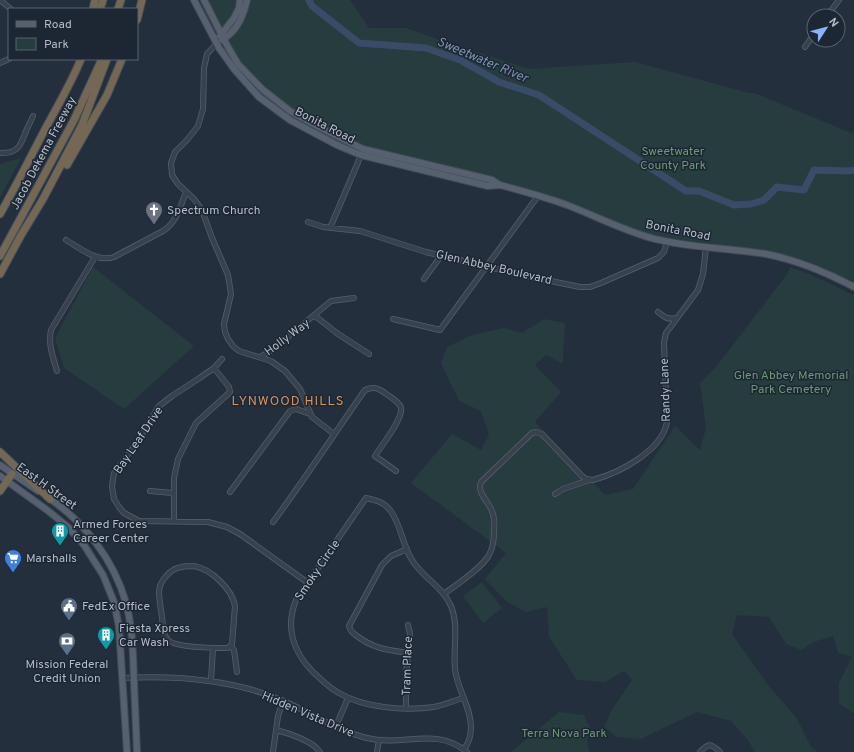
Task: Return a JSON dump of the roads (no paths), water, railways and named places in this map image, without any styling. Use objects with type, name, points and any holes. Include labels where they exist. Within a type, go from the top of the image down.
[{"type":"highway","points":[[138,16],[142,0]]},
{"type":"highway","name":"Jacob Dekema Freeway","points":[[0,214],[74,77],[80,60]]},
{"type":"highway","name":"Jacob Dekema Freeway","points":[[0,256],[74,120],[102,60]]},
{"type":"highway","points":[[0,274],[82,125],[107,60]]},
{"type":"highway","points":[[52,182],[64,170],[94,118],[107,95],[122,60]]},
{"type":"highway","points":[[0,452],[50,499]]},
{"type":"highway","points":[[0,491],[12,474]]},
{"type":"main road","name":"Bonita Road","points":[[194,0],[217,43],[234,69],[248,86],[273,108],[290,120],[316,134],[362,152],[492,180],[500,185],[565,204],[635,233],[667,242],[754,253],[792,260],[824,272],[854,287]]},
{"type":"main road","name":"Bonita Road","points":[[204,0],[222,36],[246,73],[275,100],[290,111],[362,152]]},
{"type":"main road","points":[[217,43],[234,18],[239,8],[240,0]]},
{"type":"main road","points":[[222,36],[233,31],[239,23],[244,13],[247,0]]},
{"type":"main road","name":"East H Street","points":[[0,465],[50,499],[74,518],[102,552],[118,581],[126,603],[132,635],[137,752]]},
{"type":"main road","name":"East H Street","points":[[0,476],[68,526],[84,545],[96,563],[109,589],[119,628],[126,752]]},
{"type":"street","points":[[0,0],[10,8]]},
{"type":"street","points":[[217,43],[207,54],[204,68],[203,109],[198,126],[187,140],[177,148],[172,159],[171,171],[174,179],[202,210],[228,275],[231,294],[224,324],[226,336],[230,343],[243,353],[260,357],[276,364],[293,379],[303,395],[310,414],[314,419],[334,434]]},
{"type":"street","points":[[0,153],[7,154],[13,152],[23,142],[33,116]]},
{"type":"street","points":[[330,228],[362,152]]},
{"type":"street","points":[[66,240],[95,257],[106,259],[114,257],[166,229],[177,217],[186,192]]},
{"type":"street","points":[[393,319],[440,330],[538,196]]},
{"type":"street","name":"Glen Abbey Boulevard","points":[[308,222],[330,228],[360,231],[426,252],[575,286],[590,287],[658,258],[664,252],[667,242]]},
{"type":"street","name":"Randy Lane","points":[[555,494],[563,489],[590,479],[594,480],[600,478],[639,459],[647,454],[664,433],[668,422],[664,342],[667,330],[688,305],[698,290],[703,274],[706,248]]},
{"type":"street","points":[[424,279],[440,255]]},
{"type":"street","points":[[57,371],[49,339],[51,330],[73,291],[95,257]]},
{"type":"street","name":"Holly Way","points":[[260,357],[271,351],[331,301],[354,298]]},
{"type":"street","points":[[658,312],[665,318],[672,320],[676,318]]},
{"type":"street","name":"Holly Way","points":[[314,316],[369,354]]},
{"type":"street","name":"Bay Leaf Drive","points":[[222,359],[214,368],[159,406],[136,444],[117,468],[113,477],[112,490],[114,499],[121,510],[139,521],[208,522],[230,528],[308,582]]},
{"type":"street","points":[[174,521],[173,493],[177,462],[192,430],[202,417],[230,392],[229,387],[214,368]]},
{"type":"street","points":[[273,522],[365,390],[373,388],[380,389],[398,403],[400,407],[401,412],[398,423],[375,456],[396,470]]},
{"type":"street","points":[[230,492],[290,411],[296,409],[310,414]]},
{"type":"street","points":[[444,594],[481,565],[489,556],[494,542],[495,526],[493,514],[479,486],[484,479],[532,434],[536,432],[542,434],[582,476],[590,479]]},
{"type":"street","points":[[150,491],[173,493]]},
{"type":"street","name":"Smoky Circle","points":[[406,549],[397,522],[389,508],[382,503],[366,498],[296,600],[292,610],[291,626],[293,642],[297,652],[306,665],[330,687],[348,698],[378,706],[406,708],[435,706],[463,698]]},
{"type":"street","points":[[408,652],[382,649],[370,645],[351,632],[349,626],[382,565],[391,556],[406,549],[415,565],[444,594],[451,606],[454,616],[456,628],[455,669],[457,680],[469,715],[471,727],[470,739],[465,751]]},
{"type":"street","points":[[231,646],[228,648],[213,648],[175,643],[168,640],[164,632],[159,591],[165,578],[177,568],[194,566],[202,568],[208,571],[231,593],[235,606],[231,646],[234,650],[236,672]]},
{"type":"street","name":"Tram Place","points":[[406,708],[406,675],[410,634],[408,625]]},
{"type":"street","points":[[211,680],[213,648]]},
{"type":"street","name":"Hidden Vista Drive","points":[[122,678],[176,677],[211,680],[250,690],[283,701],[354,734],[379,740],[436,738],[450,742],[465,751]]},
{"type":"street","points":[[336,726],[348,698]]},
{"type":"street","points":[[273,752],[278,716],[283,701]]},
{"type":"street","points":[[276,730],[295,736],[317,748],[320,752]]},
{"type":"street","points":[[378,752],[379,740]]},
{"type":"street","points":[[700,752],[706,745],[714,746],[720,752]]},
{"type":"waterway","name":"Sweetwater River","points":[[309,0],[312,6],[359,43],[426,48],[460,60],[499,82],[539,95],[686,191],[699,191],[734,205],[751,204],[764,200],[777,187],[804,190],[814,170],[854,170]]},
{"type":"place","name":"Spectrum Church","points":[[154,225]]},
{"type":"place","name":"Armed Forces Career Center","points":[[60,546]]},
{"type":"place","name":"Marshalls","points":[[13,573]]},
{"type":"place","name":"FedEx Office","points":[[69,621]]},
{"type":"place","name":"Fiesta Xpress Car Wash","points":[[106,650]]},
{"type":"place","name":"Mission Federal Credit Union","points":[[67,656]]},
{"type":"district","name":"LYNWOOD HILLS","points":[[288,400]]},
{"type":"park label","name":"Sweetwater County Park","points":[[673,158]]},
{"type":"park label","name":"Glen Abbey Memorial Park Cemetery","points":[[791,382]]},
{"type":"park label","name":"Terra Nova Park","points":[[564,733]]}]
